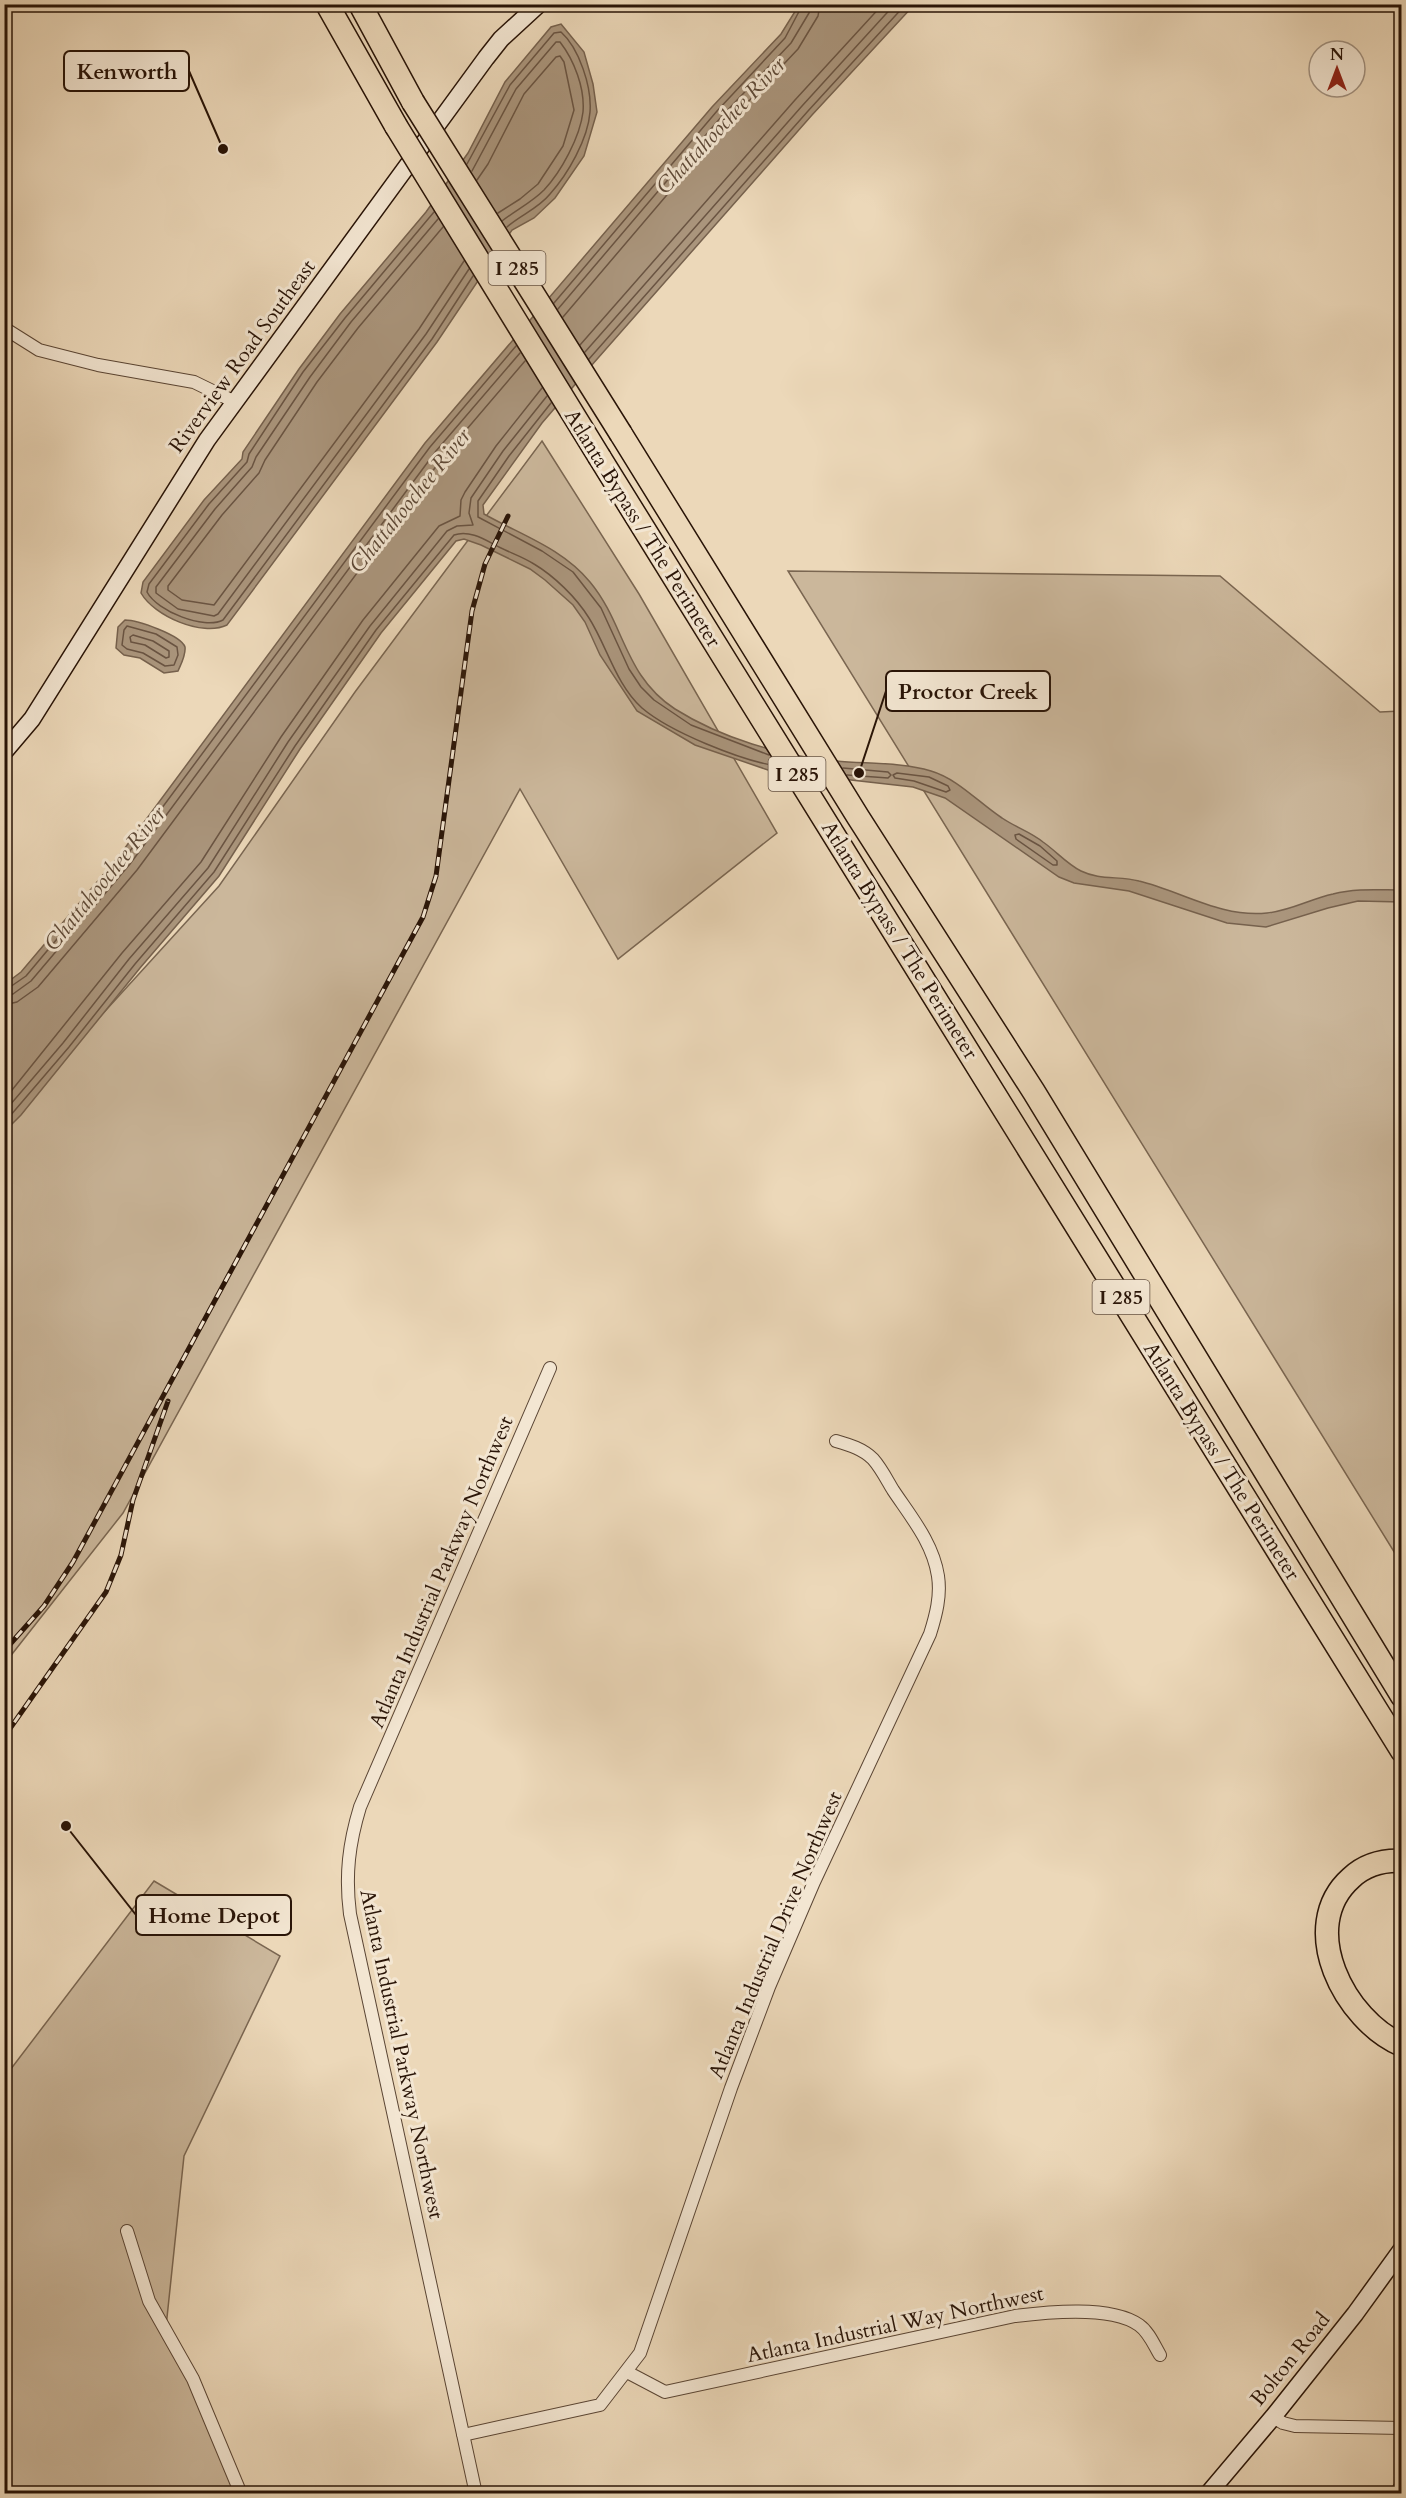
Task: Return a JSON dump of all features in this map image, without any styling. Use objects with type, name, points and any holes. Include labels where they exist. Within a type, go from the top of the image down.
[{"type":"highway","name":"Atlanta Bypass / The Perimeter","points":[[327,4],[396,126],[600,458],[1401,1751]]},
{"type":"highway","name":"Atlanta Bypass / The Perimeter","points":[[360,4],[413,102],[875,843],[1034,1092],[1401,1696]]},
{"type":"highway","points":[[1401,1861],[1381,1862],[1367,1867],[1346,1882],[1331,1906],[1327,1936],[1334,1969],[1353,2004],[1371,2025],[1401,2045]]},
{"type":"street","name":"Riverview Road Southeast","points":[[4,752],[32,718],[176,488],[235,402],[486,58],[501,39],[539,4]]},
{"type":"street","points":[[4,328],[39,350],[98,365],[194,382],[235,402]]},
{"type":"street","name":"Atlanta Industrial Parkway Northwest","points":[[476,2493],[350,1914],[347,1863],[360,1807],[550,1368]]},
{"type":"street","name":"Atlanta Industrial Drive Northwest","points":[[463,2435],[600,2405],[640,2353],[731,2088],[769,1987],[814,1882],[930,1634],[937,1614],[938,1576],[925,1538],[873,1459],[856,1446],[836,1441]]},
{"type":"street","points":[[127,2231],[149,2301],[193,2379],[241,2493]]},
{"type":"street","name":"Bolton Road","points":[[1208,2493],[1273,2417],[1355,2314],[1401,2249]]},
{"type":"street","name":"Atlanta Industrial Way Northwest","points":[[627,2372],[665,2392],[1015,2316],[1051,2311],[1092,2312],[1129,2319],[1147,2332],[1160,2355]]},
{"type":"street","points":[[1273,2417],[1294,2426],[1401,2428]]},
{"type":"street","points":[[1396,2493],[1401,2483]]},
{"type":"shaded area","points":[[542,441],[639,594],[777,833],[618,959],[520,789],[123,1513],[5,1663],[5,1121],[219,886],[355,692]]},
{"type":"shaded area","points":[[788,571],[1220,576],[1380,712],[1401,711],[1401,1563]]},
{"type":"shaded area","points":[[154,1881],[280,1956],[184,2156],[166,2327],[237,2493],[5,2493],[4,2078]]},
{"type":"water","name":"Chattahoochee River","points":[[799,5],[914,5],[812,115],[542,423],[483,505],[484,514],[554,551],[579,570],[602,598],[626,649],[645,681],[658,696],[675,709],[712,729],[752,744],[794,755],[815,759],[908,766],[931,771],[959,785],[993,812],[1038,838],[1081,871],[1095,876],[1155,885],[1217,908],[1234,912],[1267,913],[1284,910],[1333,894],[1367,890],[1401,890],[1401,902],[1358,901],[1266,927],[1227,923],[1129,891],[1074,883],[1059,877],[945,798],[913,787],[771,771],[695,745],[637,711],[600,655],[585,622],[573,605],[545,580],[530,569],[464,539],[456,541],[381,633],[300,749],[219,876],[140,968],[21,1115],[5,1131],[5,984],[21,972],[119,856],[425,443],[712,107],[781,34]]},
{"type":"water","points":[[561,24],[584,52],[593,84],[597,112],[584,156],[555,198],[534,218],[512,230],[437,342],[227,625],[217,628],[192,626],[156,609],[141,593],[143,582],[204,500],[242,459],[243,452],[299,369],[340,314],[426,212],[468,153],[505,82],[551,27]]},
{"type":"water","points":[[125,620],[158,629],[182,642],[185,653],[178,671],[164,673],[140,658],[124,655],[116,648],[118,627]]},
{"type":"railway","points":[[4,1651],[44,1606],[73,1562],[423,917],[436,876],[472,611],[485,564],[508,516]]},
{"type":"railway","points":[[4,1737],[106,1592],[121,1555],[133,1500],[168,1401]]},
{"type":"place","name":"Kenworth","points":[[223,149]]},
{"type":"place","name":"Proctor Creek","points":[[859,773]]},
{"type":"place","name":"Home Depot","points":[[66,1826]]}]
